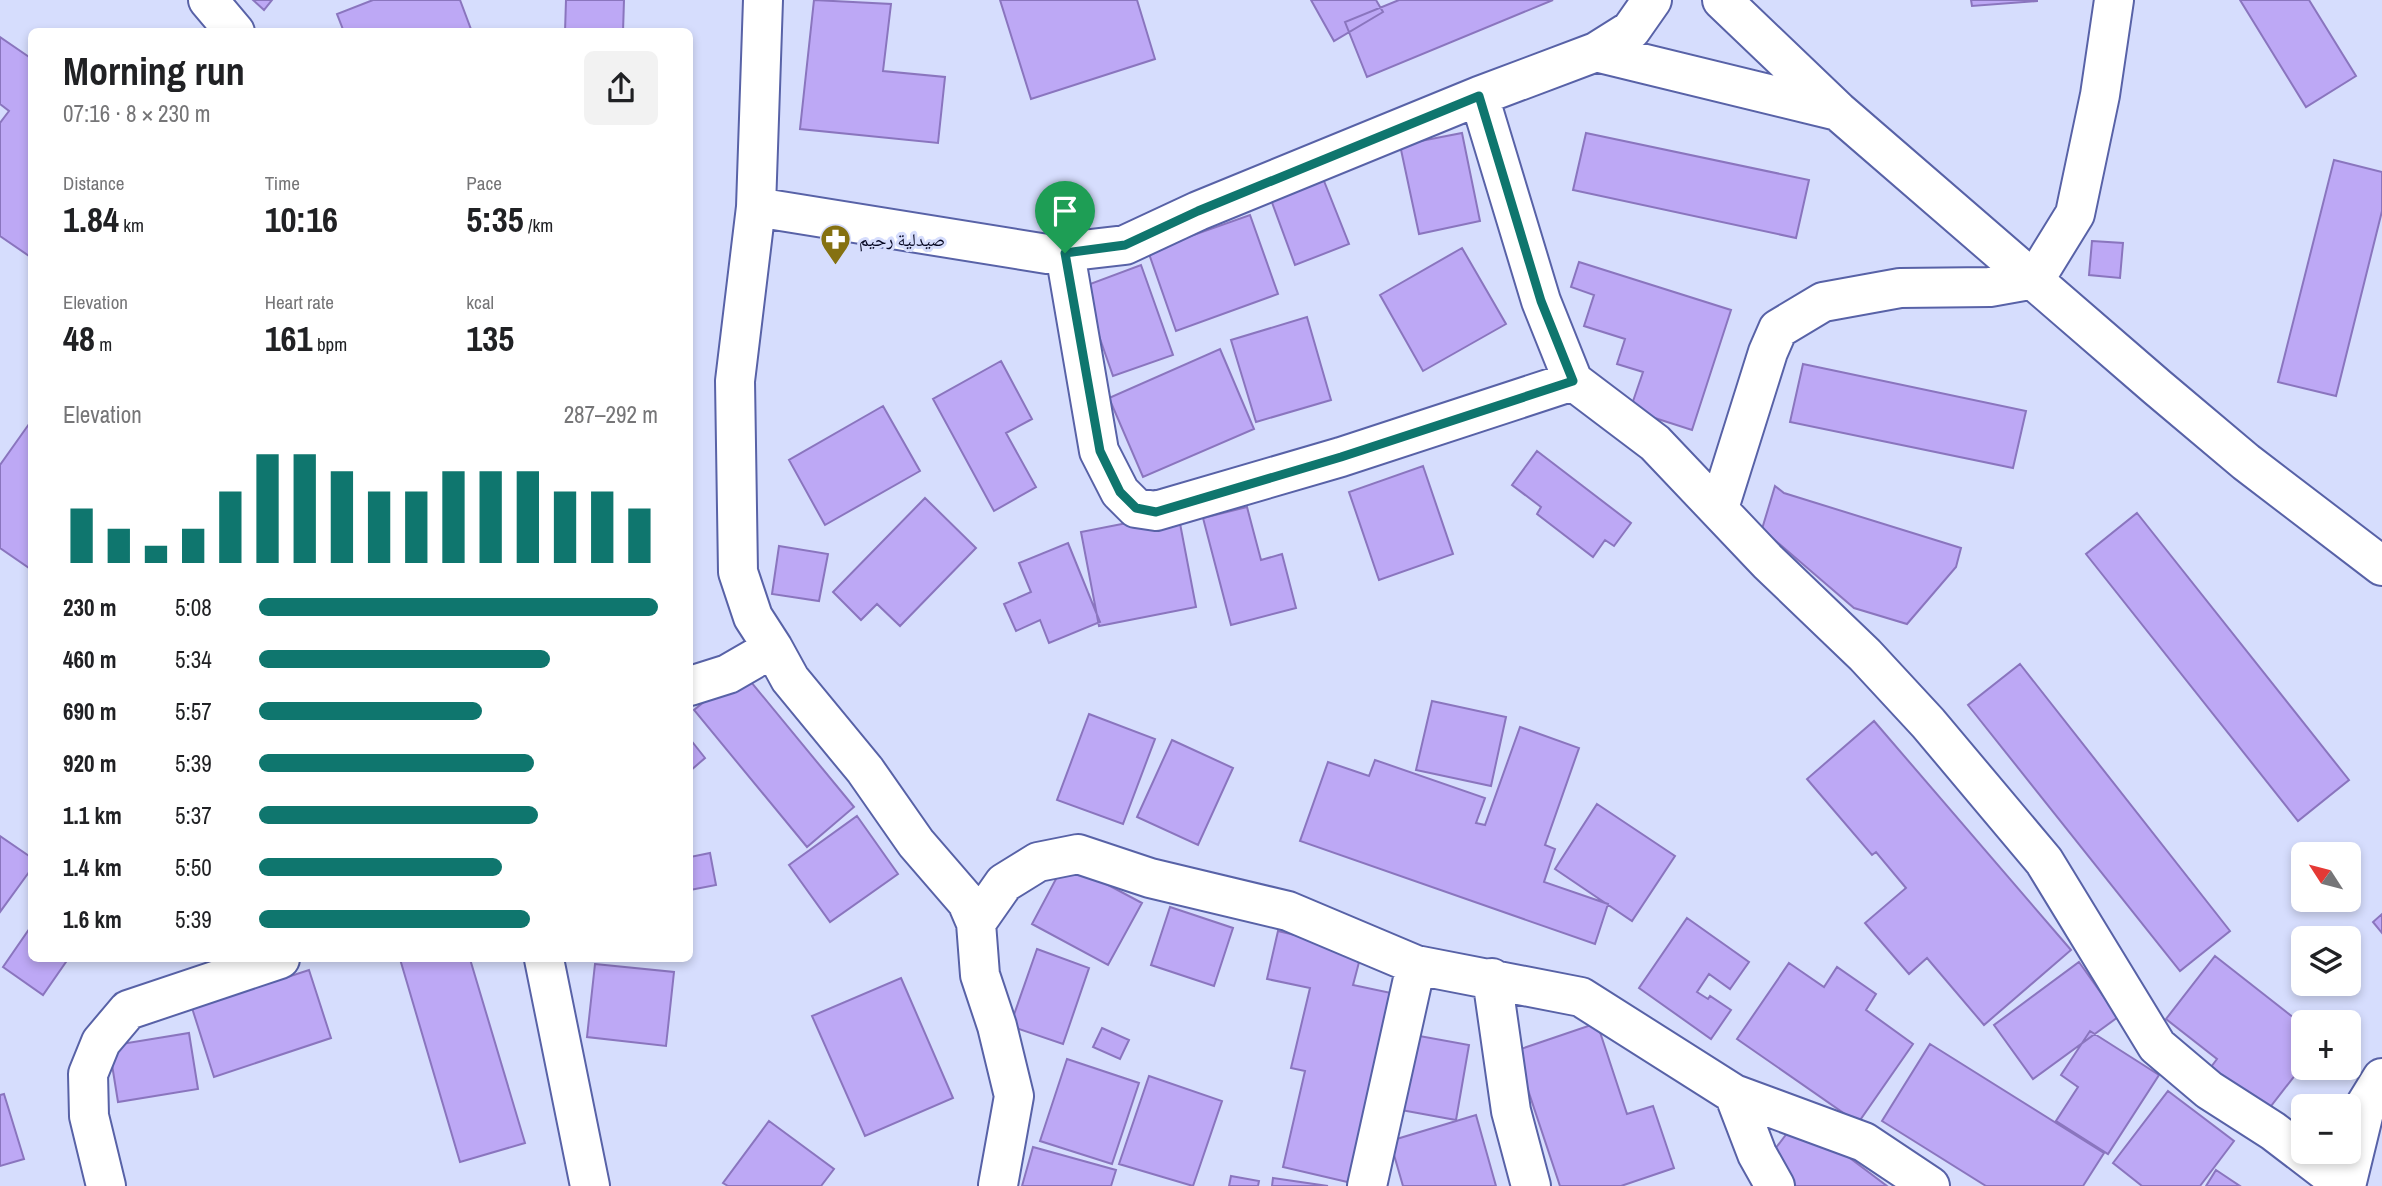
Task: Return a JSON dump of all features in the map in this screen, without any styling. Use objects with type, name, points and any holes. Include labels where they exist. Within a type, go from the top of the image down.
[{"type":"street","points":[[208,0],[232,28]]},
{"type":"street","points":[[763,0],[756,207],[735,382],[737,572],[753,617],[790,679],[865,771],[916,843],[967,902],[976,923],[980,975],[997,1026],[1014,1096],[998,1185]]},
{"type":"street","points":[[756,207],[1047,254],[1125,245],[1198,211],[1479,96],[1596,52],[1631,30],[1652,0]]},
{"type":"street","points":[[1722,0],[1838,110],[2236,454],[2382,566]]},
{"type":"street","points":[[1720,508],[1768,352],[1778,330],[1823,302],[1900,288],[1990,287],[2035,279],[2075,214],[2100,95],[2114,0]]},
{"type":"street","points":[[1596,52],[1838,110]]},
{"type":"street","points":[[1479,96],[1541,301],[1573,381],[1655,443],[1720,508],[1768,562],[1865,654],[2044,861],[2157,1046],[2209,1090],[2273,1131],[2346,1186],[2366,1104],[2382,1078]]},
{"type":"street","points":[[1065,253],[1100,451],[1120,492],[1136,508],[1156,512],[1341,457],[1573,381]]},
{"type":"street","points":[[693,685],[729,674],[773,648]]},
{"type":"street","points":[[976,923],[1004,883],[1038,862],[1078,854],[1150,877],[1288,911],[1416,965],[1581,997],[1734,1094],[1864,1142],[1930,1186]]},
{"type":"street","points":[[106,1186],[89,1116],[88,1074],[101,1042],[128,1010],[271,962]]},
{"type":"street","points":[[545,962],[590,1186]]},
{"type":"street","points":[[1367,1186],[1416,965]]},
{"type":"street","points":[[1492,978],[1511,1111],[1531,1186]]},
{"type":"street","points":[[1734,1094],[1757,1154],[1775,1186]]},
{"type":"building","points":[[253,0],[272,0],[264,10]]},
{"type":"building","points":[[373,0],[460,0],[470,28],[342,28],[337,14]]},
{"type":"building","points":[[566,0],[624,0],[623,28],[565,28]]},
{"type":"building","points":[[814,0],[891,4],[883,71],[945,77],[938,143],[800,129]]},
{"type":"building","points":[[1000,0],[1137,0],[1155,59],[1031,99]]},
{"type":"building","points":[[1311,0],[1376,0],[1383,12],[1334,41]]},
{"type":"building","points":[[1399,0],[1553,0],[1367,77],[1345,22]]},
{"type":"building","points":[[1971,0],[2037,0],[2037,1],[1972,6]]},
{"type":"building","points":[[2240,0],[2309,0],[2356,76],[2306,107]]},
{"type":"building","points":[[0,37],[28,56],[28,255],[0,236],[0,123],[9,111],[0,104]]},
{"type":"building","points":[[1462,133],[1480,221],[1419,234],[1400,145]]},
{"type":"building","points":[[1586,133],[1809,180],[1796,238],[1573,190]]},
{"type":"building","points":[[2334,160],[2382,172],[2382,211],[2336,396],[2278,382]]},
{"type":"building","points":[[1322,176],[1349,244],[1295,265],[1270,197]]},
{"type":"building","points":[[1250,215],[1278,294],[1176,331],[1148,251]]},
{"type":"building","points":[[2092,241],[2123,243],[2120,278],[2089,275]]},
{"type":"building","points":[[1462,248],[1506,324],[1423,371],[1380,295]]},
{"type":"building","points":[[1579,262],[1731,310],[1692,430],[1630,410],[1643,372],[1617,364],[1625,339],[1584,326],[1594,295],[1571,287]]},
{"type":"building","points":[[1141,265],[1173,355],[1113,376],[1082,287]]},
{"type":"building","points":[[1307,317],[1331,400],[1256,422],[1231,340]]},
{"type":"building","points":[[1220,349],[1254,429],[1143,477],[1109,398]]},
{"type":"building","points":[[1001,361],[1032,419],[1006,433],[1036,487],[994,511],[933,399]]},
{"type":"building","points":[[1803,364],[2026,411],[2013,468],[1790,422]]},
{"type":"building","points":[[883,406],[920,471],[825,525],[789,460]]},
{"type":"building","points":[[28,425],[28,567],[0,548],[0,465]]},
{"type":"building","points":[[1537,451],[1631,523],[1614,546],[1605,540],[1593,557],[1537,514],[1541,507],[1512,485]]},
{"type":"building","points":[[1423,466],[1453,554],[1379,580],[1349,492]]},
{"type":"building","points":[[1775,486],[1784,493],[1961,548],[1956,567],[1907,624],[1854,608],[1762,529]]},
{"type":"building","points":[[925,498],[976,548],[900,626],[877,604],[861,620],[833,592]]},
{"type":"building","points":[[1247,507],[1261,560],[1282,554],[1296,608],[1231,625],[1203,518]]},
{"type":"building","points":[[1178,513],[1196,607],[1099,626],[1081,532]]},
{"type":"building","points":[[2137,513],[2349,780],[2298,821],[2086,554]]},
{"type":"building","points":[[1068,543],[1100,622],[1049,643],[1040,620],[1016,631],[1004,604],[1031,592],[1019,563]]},
{"type":"building","points":[[779,546],[828,554],[819,601],[772,594]]},
{"type":"building","points":[[2020,664],[2230,931],[2180,971],[1968,705]]},
{"type":"building","points":[[742,671],[854,807],[807,847],[694,710]]},
{"type":"building","points":[[1432,701],[1506,717],[1491,786],[1416,770]]},
{"type":"building","points":[[1089,714],[1155,739],[1123,824],[1057,800]]},
{"type":"building","points":[[1874,721],[2071,950],[1984,1025],[1927,958],[1909,974],[1865,923],[1906,888],[1876,852],[1872,855],[1807,779]]},
{"type":"building","points":[[1520,727],[1579,748],[1545,845],[1555,849],[1544,882],[1608,904],[1595,944],[1300,841],[1328,762],[1369,776],[1375,760],[1485,798],[1476,823],[1485,825]]},
{"type":"building","points":[[1172,740],[1233,768],[1198,845],[1137,817]]},
{"type":"building","points":[[693,743],[705,758],[693,768]]},
{"type":"building","points":[[1597,804],[1675,856],[1632,921],[1555,869]]},
{"type":"building","points":[[857,816],[898,874],[830,922],[789,865]]},
{"type":"building","points":[[0,836],[28,855],[28,874],[0,912]]},
{"type":"building","points":[[710,853],[716,885],[693,889],[693,856]]},
{"type":"building","points":[[1065,862],[1142,903],[1108,965],[1032,924]]},
{"type":"building","points":[[1170,907],[1233,928],[1214,986],[1151,965]]},
{"type":"building","points":[[2382,914],[2382,933],[2373,922]]},
{"type":"building","points":[[1687,918],[1749,962],[1730,989],[1709,974],[1697,992],[1708,999],[1710,996],[1731,1010],[1711,1039],[1639,988]]},
{"type":"building","points":[[28,931],[28,962],[66,962],[43,995],[3,967]]},
{"type":"building","points":[[1278,931],[1362,951],[1353,985],[1391,993],[1356,1184],[1283,1167],[1305,1071],[1291,1068],[1310,988],[1267,979]]},
{"type":"building","points":[[1037,949],[1089,968],[1063,1044],[1010,1026]]},
{"type":"building","points":[[2215,956],[2291,1016],[2291,1080],[2264,1115],[2208,1071],[2217,1059],[2166,1019]]},
{"type":"building","points":[[401,962],[471,962],[525,1143],[460,1162]]},
{"type":"building","points":[[2079,962],[2118,1017],[2033,1079],[1994,1025]]},
{"type":"building","points":[[1789,963],[1824,987],[1837,967],[1876,994],[1866,1010],[1913,1044],[1858,1123],[1737,1039]]},
{"type":"building","points":[[595,964],[674,972],[666,1046],[587,1037]]},
{"type":"building","points":[[309,970],[331,1038],[214,1077],[192,1008]]},
{"type":"building","points":[[901,978],[953,1098],[865,1136],[812,1016]]},
{"type":"building","points":[[1597,1023],[1627,1114],[1653,1106],[1674,1168],[1621,1186],[1560,1186],[1515,1051]]},
{"type":"building","points":[[1102,1028],[1129,1040],[1120,1059],[1093,1047]]},
{"type":"building","points":[[2090,1031],[2159,1075],[2108,1154],[2056,1121],[2078,1087],[2061,1075]]},
{"type":"building","points":[[189,1033],[198,1089],[118,1102],[109,1046]]},
{"type":"building","points":[[1403,1033],[1469,1045],[1456,1120],[1390,1108]]},
{"type":"building","points":[[1930,1044],[2104,1153],[2083,1186],[1986,1186],[1882,1121]]},
{"type":"building","points":[[1067,1059],[1139,1083],[1112,1164],[1040,1141]]},
{"type":"building","points":[[1149,1076],[1222,1101],[1193,1186],[1119,1164]]},
{"type":"building","points":[[2168,1091],[2234,1141],[2200,1186],[2142,1186],[2113,1163]]},
{"type":"building","points":[[4,1094],[24,1159],[0,1166],[0,1095]]},
{"type":"building","points":[[1476,1115],[1496,1186],[1403,1186],[1390,1141]]},
{"type":"building","points":[[1798,1119],[1887,1186],[1796,1186],[1765,1162]]},
{"type":"building","points":[[769,1121],[834,1169],[821,1186],[728,1186],[723,1183]]},
{"type":"building","points":[[1033,1147],[1116,1170],[1111,1186],[1022,1186]]},
{"type":"building","points":[[2216,1170],[2240,1186],[2206,1186]]},
{"type":"building","points":[[1231,1176],[1259,1181],[1258,1186],[1229,1186]]},
{"type":"building","points":[[1273,1178],[1328,1186],[1272,1186]]},
{"type":"place","name":"صيدلية رحيم","points":[[836,267]]},
{"type":"route","points":[[1479,96],[1541,301],[1573,381],[1341,457],[1156,512],[1136,508],[1120,492],[1100,451],[1065,253],[1125,245],[1198,211],[1325,162],[1479,96]]}]
